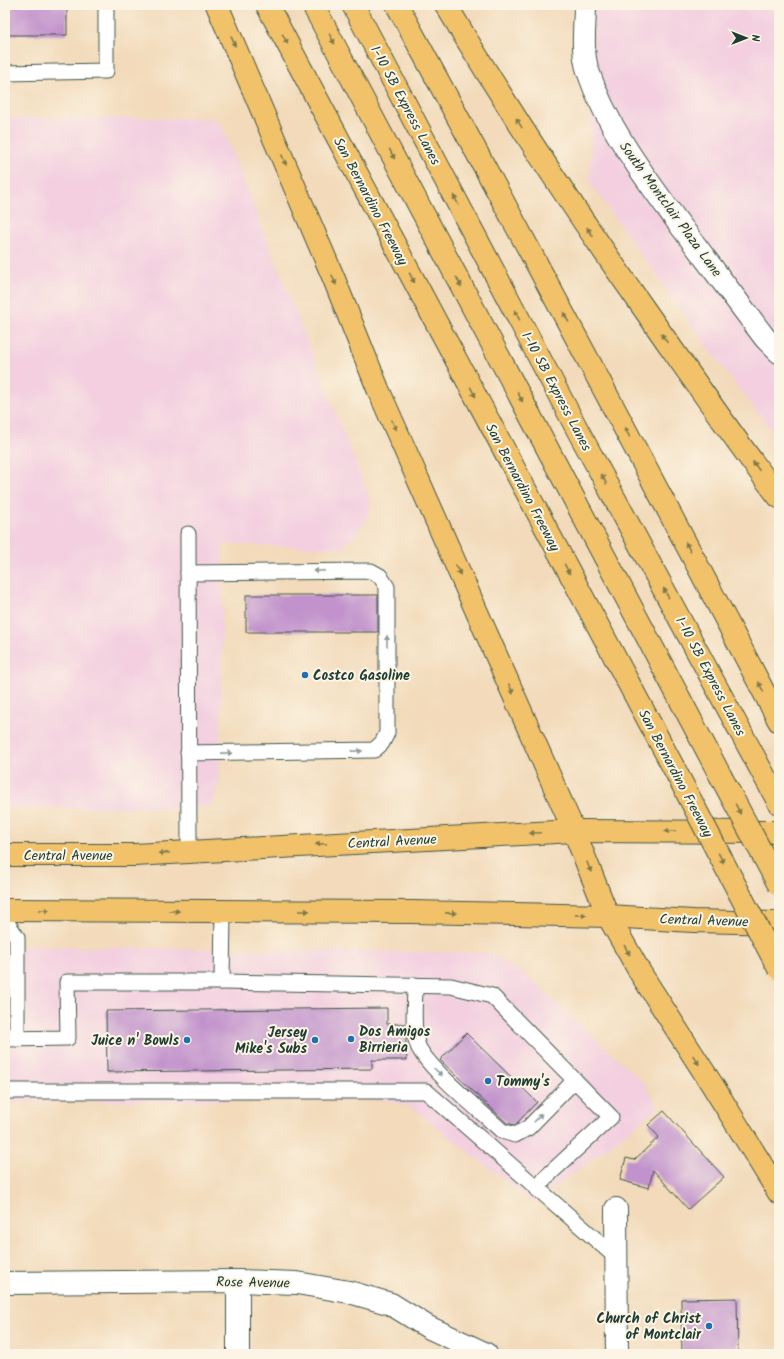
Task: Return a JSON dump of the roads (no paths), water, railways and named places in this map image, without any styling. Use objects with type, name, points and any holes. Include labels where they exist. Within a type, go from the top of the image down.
[{"type":"main road","points":[[217,5],[331,272],[378,389],[574,831],[608,916],[641,974],[713,1086],[779,1193]]},
{"type":"main road","name":"San Bernardino Freeway","points":[[267,5],[677,774],[779,969]]},
{"type":"main road","points":[[313,5],[779,885]]},
{"type":"main road","name":"I-10 SB Express Lanes","points":[[353,5],[576,427],[779,803]]},
{"type":"main road","points":[[397,5],[565,314],[779,721]]},
{"type":"main road","points":[[446,5],[534,148],[590,232],[779,497]]},
{"type":"main road","name":"Central Avenue","points":[[5,855],[134,855],[574,831],[779,832]]},
{"type":"main road","name":"Central Avenue","points":[[5,910],[412,912],[608,916],[693,921],[779,923]]},
{"type":"street","name":"South Montclair Plaza Lane","points":[[585,5],[585,53],[588,71],[601,101],[622,142],[644,177],[765,338],[779,352]]},
{"type":"street","points":[[616,1209],[617,1354]]},
{"type":"street","points":[[238,1281],[238,1354]]},
{"type":"street","name":"Rose Avenue","points":[[5,1283],[238,1281],[297,1283],[349,1292],[391,1304],[428,1327],[486,1354]]},
{"type":"lane","points":[[5,73],[106,71],[106,5]]},
{"type":"lane","points":[[188,534],[189,852]]},
{"type":"lane","points":[[188,573],[371,571],[380,576],[388,587],[387,733],[382,742],[374,750],[188,753]]},
{"type":"lane","points":[[222,982],[223,911]]},
{"type":"lane","points":[[5,920],[17,937],[11,1039],[68,1038],[67,982],[222,982],[451,986],[492,996],[611,1117],[545,1178],[538,1190]]},
{"type":"lane","points":[[415,985],[414,1018],[417,1044],[431,1066],[502,1131],[515,1136],[528,1128],[575,1080]]},
{"type":"lane","points":[[5,1091],[426,1091],[617,1258]]},
{"type":"place","name":"Costco Gasoline","points":[[305,675]]},
{"type":"place","name":"Dos Amigos Birrieria","points":[[351,1039]]},
{"type":"place","name":"Juice n' Bowls","points":[[187,1040]]},
{"type":"place","name":"Jersey Mike's Subs","points":[[315,1040]]},
{"type":"place","name":"Tommy's","points":[[488,1081]]},
{"type":"place","name":"Church of Christ of Montclair","points":[[709,1326]]}]
